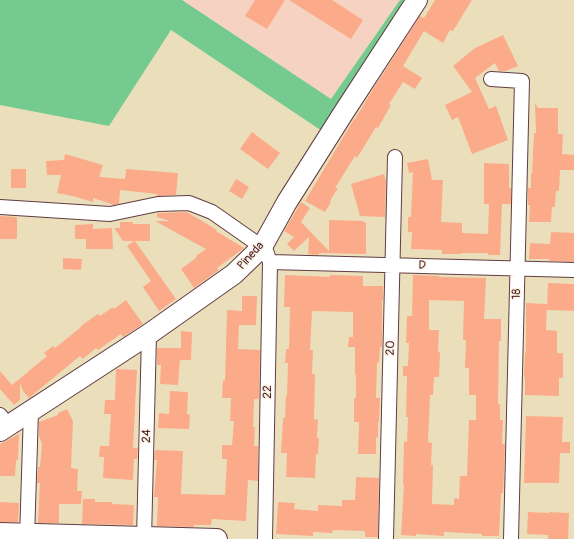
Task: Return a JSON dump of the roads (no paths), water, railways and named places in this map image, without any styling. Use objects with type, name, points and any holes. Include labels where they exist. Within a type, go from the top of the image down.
[{"type":"street","name":"Pineda","points":[[3,424],[31,411],[150,334],[234,274],[266,254],[287,202],[417,0]]},
{"type":"street","name":"18","points":[[491,79],[522,81],[511,539]]},
{"type":"street","name":"20","points":[[386,539],[395,157]]},
{"type":"street","points":[[0,207],[110,214],[158,204],[189,202],[212,212],[266,254]]},
{"type":"street","name":"D","points":[[266,254],[393,265],[574,270]]},
{"type":"street","name":"22","points":[[265,539],[266,254]]},
{"type":"street","name":"24","points":[[144,538],[150,334]]},
{"type":"street","points":[[27,536],[31,411]]},
{"type":"street","points":[[0,533],[27,536],[217,539]]}]
